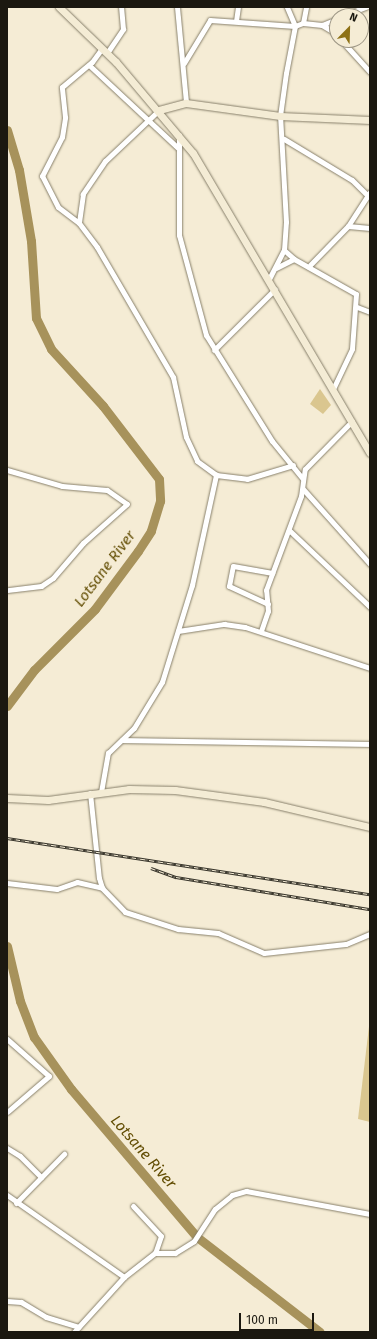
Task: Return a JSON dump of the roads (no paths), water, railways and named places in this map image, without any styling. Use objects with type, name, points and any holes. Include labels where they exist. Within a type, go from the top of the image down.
[{"type":"street","points":[[59,7],[105,51],[179,134],[275,289],[370,453]]},
{"type":"street","points":[[121,7],[123,29],[105,51],[62,87],[65,117],[61,142],[42,176],[58,207],[79,223],[97,247],[173,377],[186,437],[197,461],[216,475],[261,477],[293,465]]},
{"type":"street","points":[[177,7],[184,63],[186,102]]},
{"type":"street","points":[[236,21],[238,7]]},
{"type":"street","points":[[269,279],[284,250],[284,139],[280,116],[295,26],[287,7]]},
{"type":"street","points":[[303,23],[306,7]]},
{"type":"street","points":[[184,63],[210,20],[295,26],[303,23],[322,25],[329,29]]},
{"type":"street","points":[[322,25],[329,22]]},
{"type":"street","points":[[348,48],[370,72]]},
{"type":"street","points":[[89,65],[150,120],[178,149]]},
{"type":"street","points":[[79,223],[80,202],[90,183],[110,156],[159,110],[186,102],[280,116],[370,120]]},
{"type":"street","points":[[179,134],[180,240],[198,310],[214,350],[272,442],[293,465],[303,479]]},
{"type":"street","points":[[284,139],[352,180],[369,194],[348,226],[310,265]]},
{"type":"street","points":[[348,226],[370,228]]},
{"type":"street","points":[[284,250],[294,259],[310,265],[356,294],[357,307],[352,349],[333,389]]},
{"type":"street","points":[[275,269],[294,259]]},
{"type":"street","points":[[214,350],[275,289]]},
{"type":"street","points":[[357,307],[370,312]]},
{"type":"street","points":[[261,631],[268,604],[266,590],[303,489],[303,479],[313,458],[352,421]]},
{"type":"street","points":[[7,470],[62,486],[107,490],[128,504],[83,543],[54,578],[42,586],[7,590]]},
{"type":"street","points":[[101,792],[106,758],[122,740],[156,695],[178,631],[216,475]]},
{"type":"street","points":[[303,489],[370,564]]},
{"type":"street","points":[[289,530],[370,607]]},
{"type":"street","points":[[268,604],[229,586],[233,566],[272,573]]},
{"type":"street","points":[[178,631],[224,624],[261,631],[370,668]]},
{"type":"street","points":[[122,740],[370,744]]},
{"type":"street","points":[[7,798],[48,800],[101,792],[139,789],[213,794],[370,827]]},
{"type":"street","points":[[90,794],[94,859],[102,888],[125,912],[178,929],[218,933],[264,953],[346,944],[370,934]]},
{"type":"street","points":[[7,883],[57,889],[77,882],[102,888]]},
{"type":"street","points":[[7,1038],[49,1076],[7,1112]]},
{"type":"street","points":[[7,1148],[20,1156],[41,1177]]},
{"type":"street","points":[[16,1203],[64,1154]]},
{"type":"street","points":[[155,1253],[176,1253],[194,1241],[215,1209],[232,1195],[246,1190],[370,1214]]},
{"type":"street","points":[[7,1195],[16,1203],[124,1277]]},
{"type":"street","points":[[74,1332],[124,1277],[155,1253],[161,1236],[133,1206]]},
{"type":"street","points":[[7,1301],[21,1302],[46,1317],[78,1327]]},
{"type":"waterway","points":[[7,130],[19,170],[31,241],[36,318],[51,349],[103,406],[159,479],[160,501],[151,531],[95,609],[34,670],[7,706]]},
{"type":"waterway","name":"Lotsane River","points":[[7,946],[20,1001],[34,1037],[71,1089],[197,1237],[320,1332]]},
{"type":"railway","points":[[7,838],[370,894]]},
{"type":"railway","points":[[151,868],[176,877],[370,909]]}]
